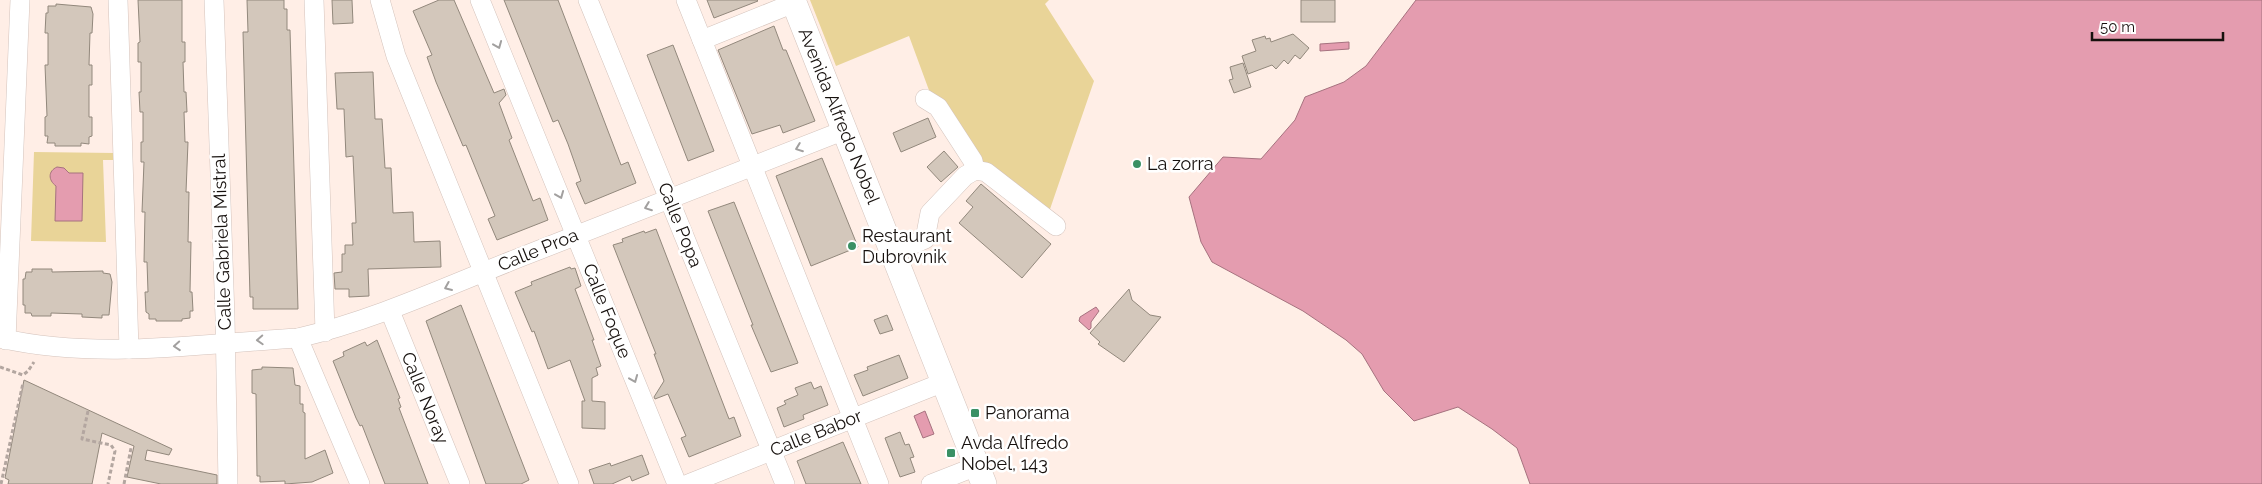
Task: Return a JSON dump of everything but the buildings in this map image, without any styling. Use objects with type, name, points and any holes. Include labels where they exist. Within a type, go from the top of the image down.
[{"type":"main road","name":"Avenida Alfredo Nobel","points":[[794,1],[980,475]]},
{"type":"street","points":[[3,339],[20,0]]},
{"type":"street","points":[[118,0],[129,349]]},
{"type":"street","name":"Calle Gabriela Mistral","points":[[214,0],[226,342],[228,484]]},
{"type":"street","points":[[314,0],[325,332]]},
{"type":"street","points":[[380,0],[396,56],[569,484]]},
{"type":"street","name":"Calle Foque","points":[[480,0],[677,484]]},
{"type":"street","name":"Calle Popa","points":[[588,0],[785,484]]},
{"type":"street","points":[[686,0],[880,484]]},
{"type":"street","points":[[702,40],[794,1]]},
{"type":"street","points":[[925,98],[938,106],[973,161],[975,170]]},
{"type":"street","name":"Calle Proa","points":[[3,339],[59,347],[129,349],[298,338],[325,332],[390,311],[482,272],[845,130]]},
{"type":"street","points":[[893,253],[925,239],[930,214],[965,176],[975,170],[986,172],[1056,226]]},
{"type":"street","name":"Calle Noray","points":[[390,311],[460,484]]},
{"type":"street","points":[[298,338],[360,484]]},
{"type":"street","name":"Calle Babor","points":[[688,484],[944,382]]},
{"type":"street","points":[[931,484],[980,475]]},
{"type":"path","points":[[0,367],[23,374],[39,358]]},
{"type":"path","points":[[2,484],[23,383]]},
{"type":"path","points":[[88,411],[82,439],[111,445],[115,450],[108,484]]},
{"type":"path","points":[[124,484],[131,448]]},
{"type":"shaded area","points":[[810,0],[1049,0],[1045,4],[1094,81],[1049,212],[982,162],[945,101],[930,93],[909,36],[836,66]]},
{"type":"shaded area","points":[[1416,0],[2262,0],[2262,484],[1530,484],[1517,448],[1458,407],[1414,421],[1384,391],[1362,354],[1346,340],[1303,311],[1212,262],[1201,242],[1189,197],[1223,157],[1261,159],[1295,120],[1305,97],[1344,82],[1366,66]]},
{"type":"shaded area","points":[[1349,42],[1349,49],[1320,51],[1320,44]]},
{"type":"shaded area","points":[[34,152],[115,153],[114,160],[103,160],[106,242],[31,241]]},
{"type":"shaded area","points":[[57,167],[64,168],[69,173],[83,173],[82,221],[55,221],[56,186],[50,176]]},
{"type":"shaded area","points":[[1096,307],[1099,311],[1091,322],[1089,330],[1079,321],[1080,317]]},
{"type":"shaded area","points":[[925,411],[934,434],[923,438],[914,416]]},
{"type":"place","name":"La zorra","points":[[1137,164]]},
{"type":"place","name":"Restaurant Dubrovnik","points":[[852,246]]},
{"type":"place","name":"Panorama","points":[[975,413]]},
{"type":"place","name":"Avda Alfredo Nobel, 143","points":[[951,453]]}]
